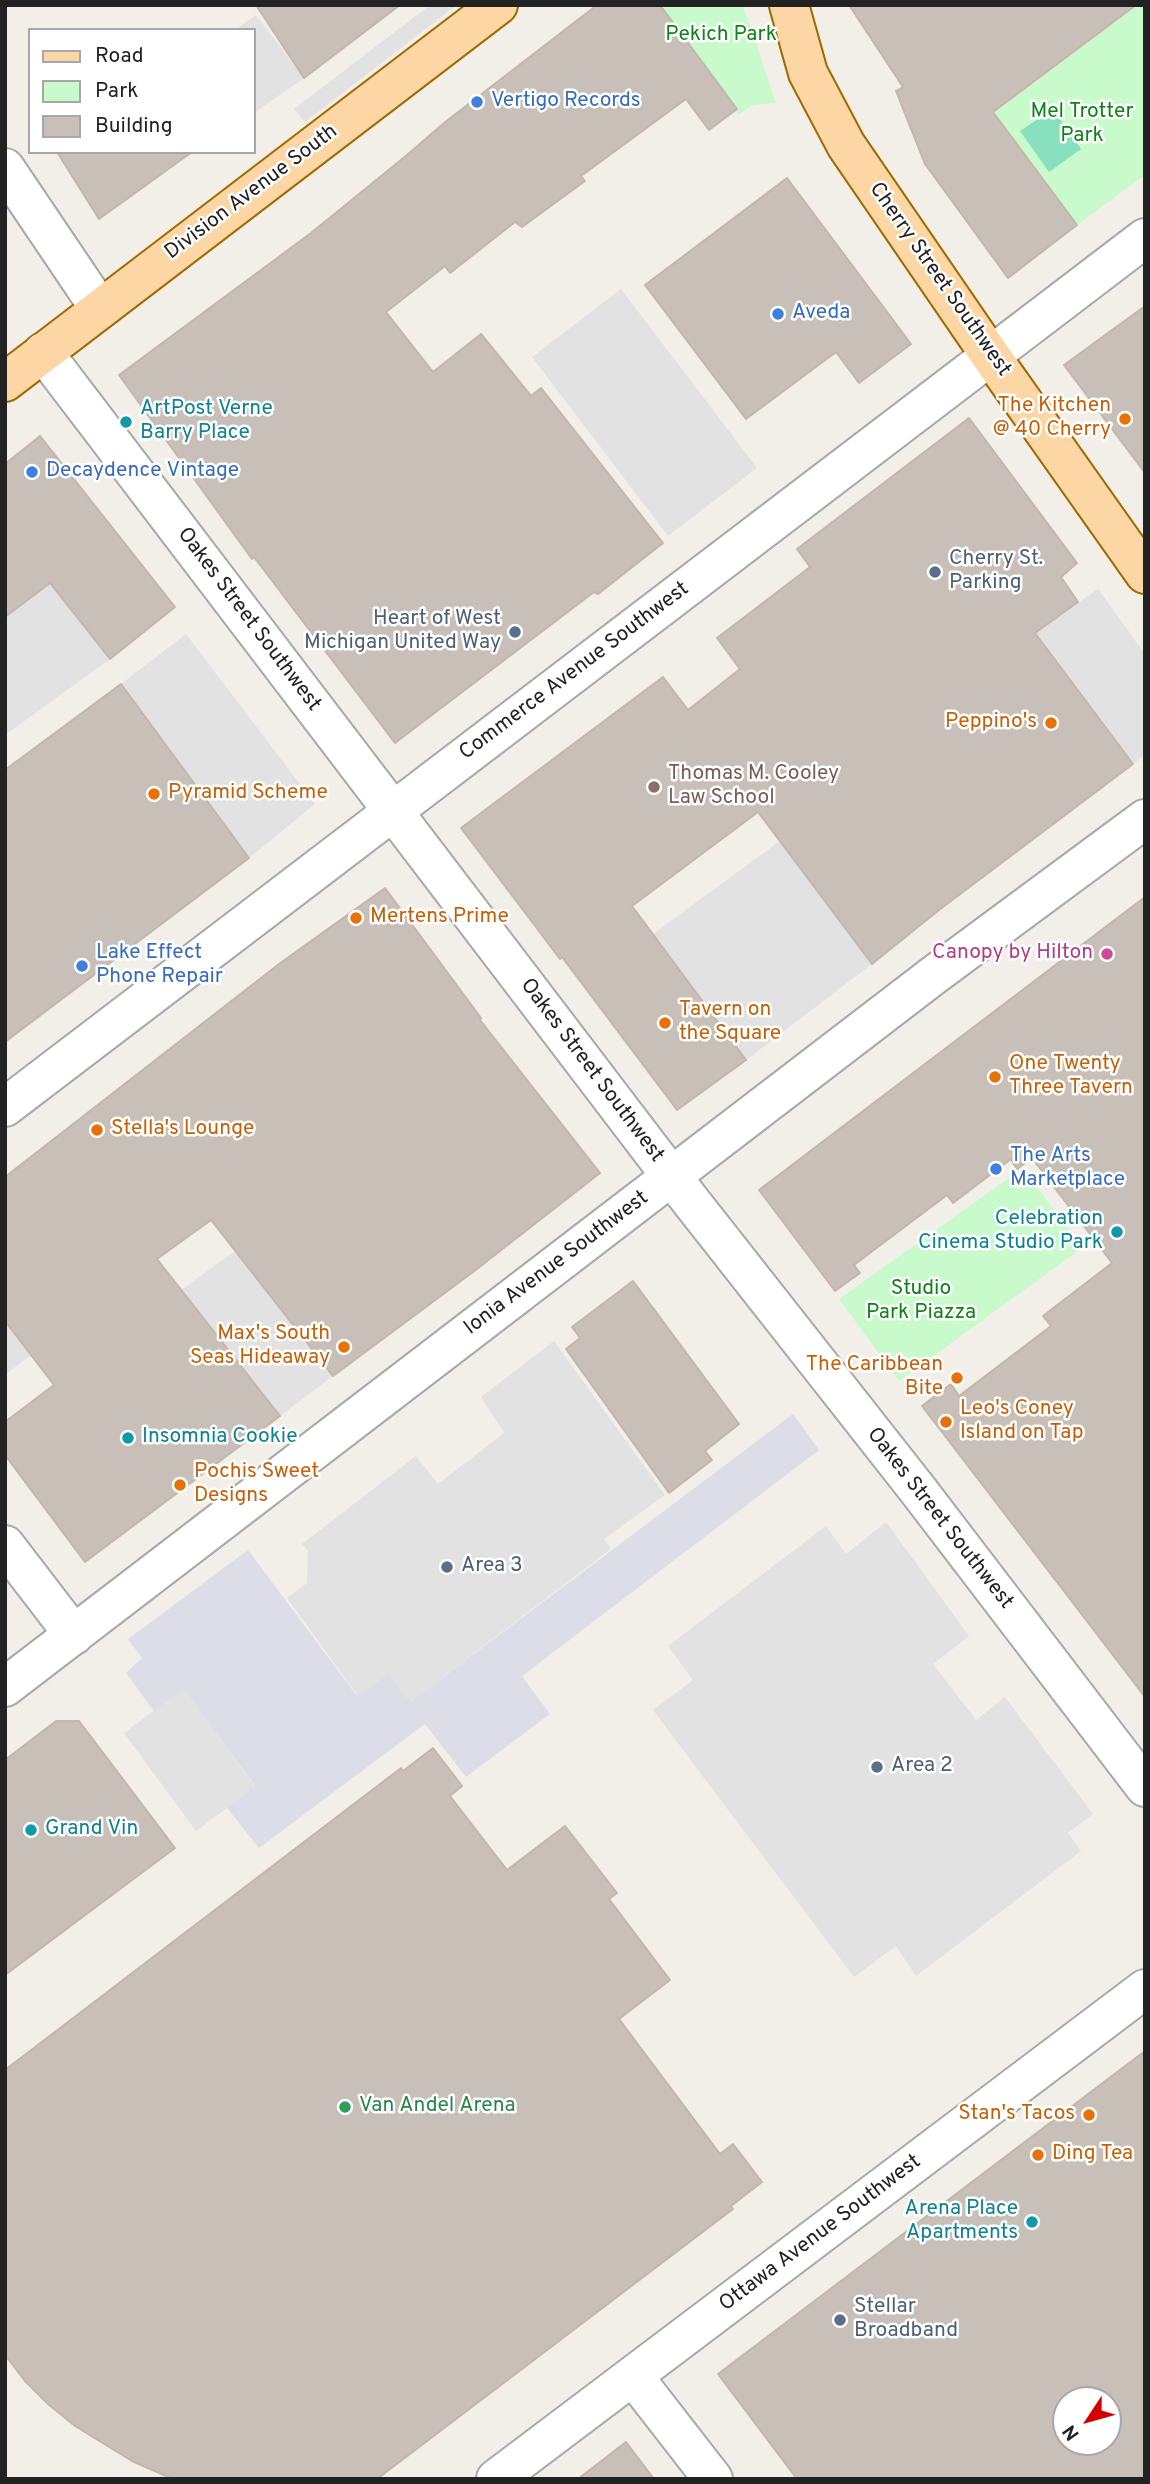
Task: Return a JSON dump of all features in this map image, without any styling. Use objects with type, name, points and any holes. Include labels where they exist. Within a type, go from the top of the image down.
[{"type":"main road","name":"Division Avenue South","points":[[5,382],[498,5]]},
{"type":"main road","name":"Cherry Street Southwest","points":[[789,5],[808,73],[846,145],[1145,574]]},
{"type":"street","points":[[5,168],[100,309]]},
{"type":"street","name":"Commerce Avenue Southwest","points":[[5,1107],[1145,238]]},
{"type":"street","name":"Oakes Street Southwest","points":[[43,352],[671,1176],[910,1480],[1145,1787]]},
{"type":"street","name":"Ionia Avenue Southwest","points":[[5,1687],[1010,917],[1145,819]]},
{"type":"street","points":[[5,1545],[74,1635]]},
{"type":"street","name":"Ottawa Avenue Southwest","points":[[496,2479],[1145,1989]]},
{"type":"street","points":[[632,2376],[713,2479]]},
{"type":"green space","name":"Pekich Park","points":[[660,5],[743,5],[776,103],[753,105],[738,115],[737,109]]},
{"type":"green space","name":"Mel Trotter Park","points":[[1136,5],[1145,5],[1145,175],[1077,225],[993,112]]},
{"type":"green space","points":[[1053,109],[1081,149],[1049,172],[1020,131]]},
{"type":"green space","name":"Studio Park Piazza","points":[[1023,1168],[1082,1248],[899,1381],[839,1299]]},
{"type":"shaded area","points":[[430,5],[457,5],[305,122],[294,109]]},
{"type":"shaded area","points":[[256,15],[304,78],[256,112],[256,28],[238,28]]},
{"type":"shaded area","points":[[621,289],[757,468],[668,536],[532,357]]},
{"type":"shaded area","points":[[50,583],[110,659],[5,735],[5,617]]},
{"type":"shaded area","points":[[1098,589],[1145,654],[1145,755],[1133,764],[1035,633]]},
{"type":"shaded area","points":[[186,634],[315,804],[249,858],[121,684]]},
{"type":"shaded area","points":[[780,841],[872,964],[746,1060],[653,934]]},
{"type":"shaded area","points":[[235,1251],[333,1376],[280,1416],[181,1290]]},
{"type":"shaded area","points":[[5,1321],[31,1355],[5,1375]]},
{"type":"shaded area","name":"Area 3","points":[[554,1341],[665,1495],[604,1539],[611,1549],[410,1702],[358,1696],[287,1598],[307,1583],[308,1551],[302,1544],[416,1456],[438,1484],[504,1433],[481,1397]]},
{"type":"shaded area","points":[[793,1414],[819,1450],[522,1676],[550,1714],[466,1777],[425,1724],[259,1848],[227,1808],[255,1786],[184,1689],[154,1711],[126,1673],[142,1658],[128,1639],[248,1550],[357,1696],[388,1675],[410,1702]]},
{"type":"shaded area","name":"Area 2","points":[[886,1522],[969,1636],[933,1664],[976,1720],[1005,1697],[1093,1814],[1068,1833],[1081,1851],[916,1976],[896,1946],[854,1977],[653,1710],[693,1680],[668,1646],[826,1526],[846,1554]]},
{"type":"shaded area","points":[[184,1688],[255,1787],[196,1831],[124,1733]]},
{"type":"building","points":[[256,5],[400,5],[304,78]]},
{"type":"building","points":[[597,5],[660,5],[737,109],[709,130],[686,99],[581,176],[585,181],[522,227],[515,222],[450,273],[445,266],[386,312],[433,372],[481,334],[531,396],[541,388],[663,543],[395,743],[254,557],[252,559],[119,375],[311,233],[444,123]]},
{"type":"building","points":[[849,5],[1136,5],[993,112],[1077,225],[1008,278],[925,164],[896,91],[903,87]]},
{"type":"building","points":[[58,154],[189,154],[99,219]]},
{"type":"building","name":"Aveda","points":[[787,178],[911,344],[859,383],[836,352],[746,419],[645,285]]},
{"type":"building","name":"The Kitchen @ 40 Cherry","points":[[1145,306],[1145,473],[1064,365]]},
{"type":"building","points":[[969,418],[1077,563],[1061,577],[1078,602],[1035,633],[1133,764],[939,910],[872,964],[758,812],[632,906],[746,1060],[677,1110],[461,828],[663,677],[688,710],[740,669],[717,638],[810,567],[797,549]]},
{"type":"building","points":[[40,436],[175,607],[110,659],[50,583],[5,617],[5,464]]},
{"type":"building","points":[[121,684],[249,858],[5,1042],[5,770]]},
{"type":"building","points":[[385,888],[480,1020],[600,1173],[333,1376],[211,1220],[157,1259],[280,1416],[85,1562],[5,1455],[5,1422],[54,1385],[5,1321],[5,1177],[279,964]]},
{"type":"building","points":[[1145,897],[1145,1697],[922,1406],[951,1384],[959,1396],[1051,1326],[1043,1316],[1112,1263],[1032,1158],[1017,1169],[1011,1159],[953,1203],[947,1195],[854,1265],[860,1273],[835,1291],[759,1190]]},
{"type":"building","points":[[633,1281],[739,1424],[705,1451],[712,1460],[669,1493],[566,1349],[580,1338],[572,1327]]},
{"type":"building","points":[[56,1721],[79,1721],[175,1848],[5,1975],[5,1760]]},
{"type":"building","name":"Van Andel Arena","points":[[433,1748],[462,1786],[450,1796],[507,1870],[565,1826],[617,1893],[609,1899],[670,1980],[619,2019],[720,2154],[733,2144],[762,2182],[731,2206],[733,2209],[377,2479],[176,2479],[166,2476],[132,2461],[75,2426],[25,2381],[5,2355],[5,2070],[401,1768],[403,1771]]},
{"type":"building","name":"Arena Place Apartments","points":[[1145,2051],[1145,2479],[797,2479],[718,2374]]},
{"type":"building","points":[[626,2442],[654,2479],[578,2479]]},
{"type":"place","name":"Vertigo Records","points":[[477,102]]},
{"type":"place","name":"Aveda","points":[[778,314]]},
{"type":"place","name":"The Kitchen @ 40 Cherry","points":[[1125,419]]},
{"type":"place","name":"ArtPost Verne Barry Place","points":[[126,422]]},
{"type":"place","name":"Decaydence Vintage","points":[[32,472]]},
{"type":"place","name":"Cherry St. Parking","points":[[935,572]]},
{"type":"place","name":"Heart of West Michigan United Way","points":[[515,632]]},
{"type":"place","name":"Peppino's","points":[[1051,723]]},
{"type":"place","name":"Thomas M. Cooley Law School","points":[[654,787]]},
{"type":"place","name":"Pyramid Scheme","points":[[154,794]]},
{"type":"place","name":"Mertens Prime","points":[[356,918]]},
{"type":"place","name":"Canopy by Hilton","points":[[1107,954]]},
{"type":"place","name":"Lake Effect Phone Repair","points":[[82,966]]},
{"type":"place","name":"Tavern on the Square","points":[[665,1023]]},
{"type":"place","name":"One Twenty Three Tavern","points":[[995,1077]]},
{"type":"place","name":"Stella's Lounge","points":[[97,1130]]},
{"type":"place","name":"The Arts Marketplace","points":[[996,1169]]},
{"type":"place","name":"Celebration Cinema Studio Park","points":[[1117,1232]]},
{"type":"place","name":"Max's South Seas Hideaway","points":[[344,1347]]},
{"type":"place","name":"The Caribbean Bite","points":[[957,1378]]},
{"type":"place","name":"Leo's Coney Island on Tap","points":[[946,1422]]},
{"type":"place","name":"Insomnia Cookie","points":[[128,1438]]},
{"type":"place","name":"Pochis Sweet Designs","points":[[180,1485]]},
{"type":"place","name":"Area 3","points":[[447,1567]]},
{"type":"place","name":"Area 2","points":[[877,1767]]},
{"type":"place","name":"Grand Vin","points":[[31,1830]]},
{"type":"place","name":"Van Andel Arena","points":[[345,2107]]},
{"type":"place","name":"Stan's Tacos","points":[[1089,2115]]},
{"type":"place","name":"Ding Tea","points":[[1038,2155]]},
{"type":"place","name":"Arena Place Apartments","points":[[1032,2222]]},
{"type":"place","name":"Stellar Broadband","points":[[840,2320]]}]
